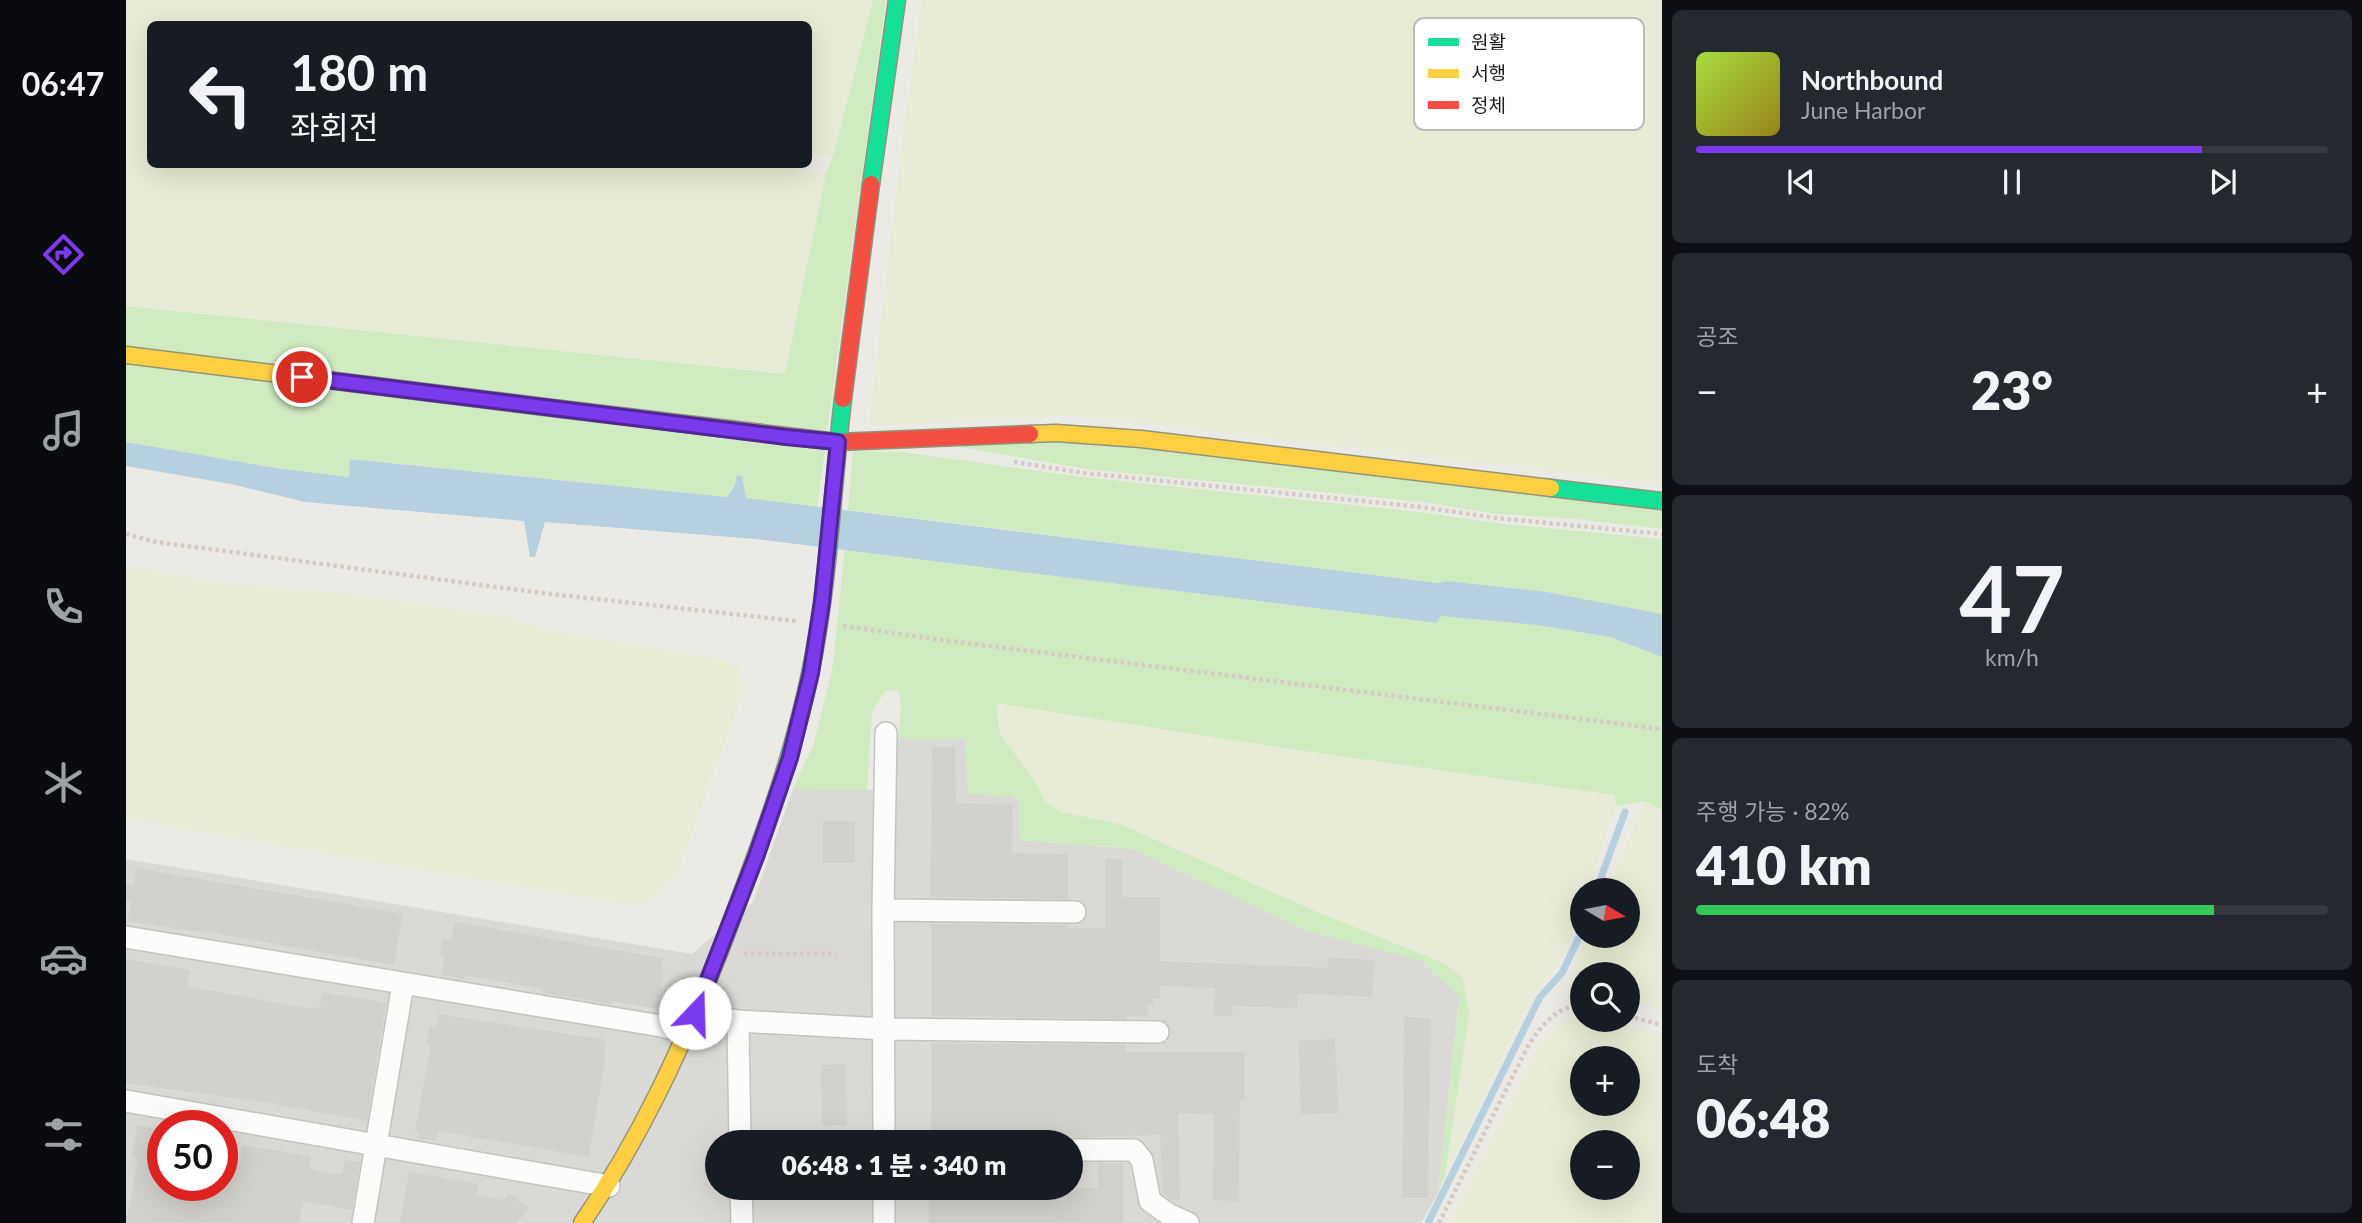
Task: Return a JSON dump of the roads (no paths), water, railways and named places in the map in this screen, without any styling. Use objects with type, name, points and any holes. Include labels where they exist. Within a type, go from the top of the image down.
[{"type":"street","points":[[582,1223],[609,1186],[658,1098],[692,1023],[756,857],[790,758],[811,673],[822,602],[837,449],[897,0]]},
{"type":"street","points":[[126,355],[773,436],[837,449],[1056,433],[1142,439],[1662,501]]},
{"type":"street","points":[[884,1130],[883,910],[886,733]]},
{"type":"street","points":[[883,910],[1075,912]]},
{"type":"street","points":[[126,937],[661,1026],[738,1021],[884,1028],[1158,1032]]},
{"type":"street","points":[[363,1223],[403,984]]},
{"type":"street","points":[[738,1021],[740,1130]]},
{"type":"street","points":[[126,1101],[609,1186]]},
{"type":"street","points":[[1083,1150],[1134,1150],[1142,1160],[1150,1201],[1168,1214],[1188,1223]]},
{"type":"street","points":[[741,1200],[742,1223]]},
{"type":"street","points":[[884,1200],[884,1223]]},
{"type":"water","points":[[126,442],[276,468],[349,477],[350,459],[727,497],[735,485],[737,475],[742,476],[746,498],[1438,583],[1447,581],[1547,592],[1662,614],[1662,657],[1610,637],[1537,625],[1441,616],[1437,623],[755,539],[545,522],[535,557],[530,557],[524,521],[305,502],[231,484],[126,466]]},
{"type":"waterway","points":[[1601,878],[1625,812]]},
{"type":"waterway","points":[[1428,1223],[1540,997],[1562,973],[1574,948]]}]
